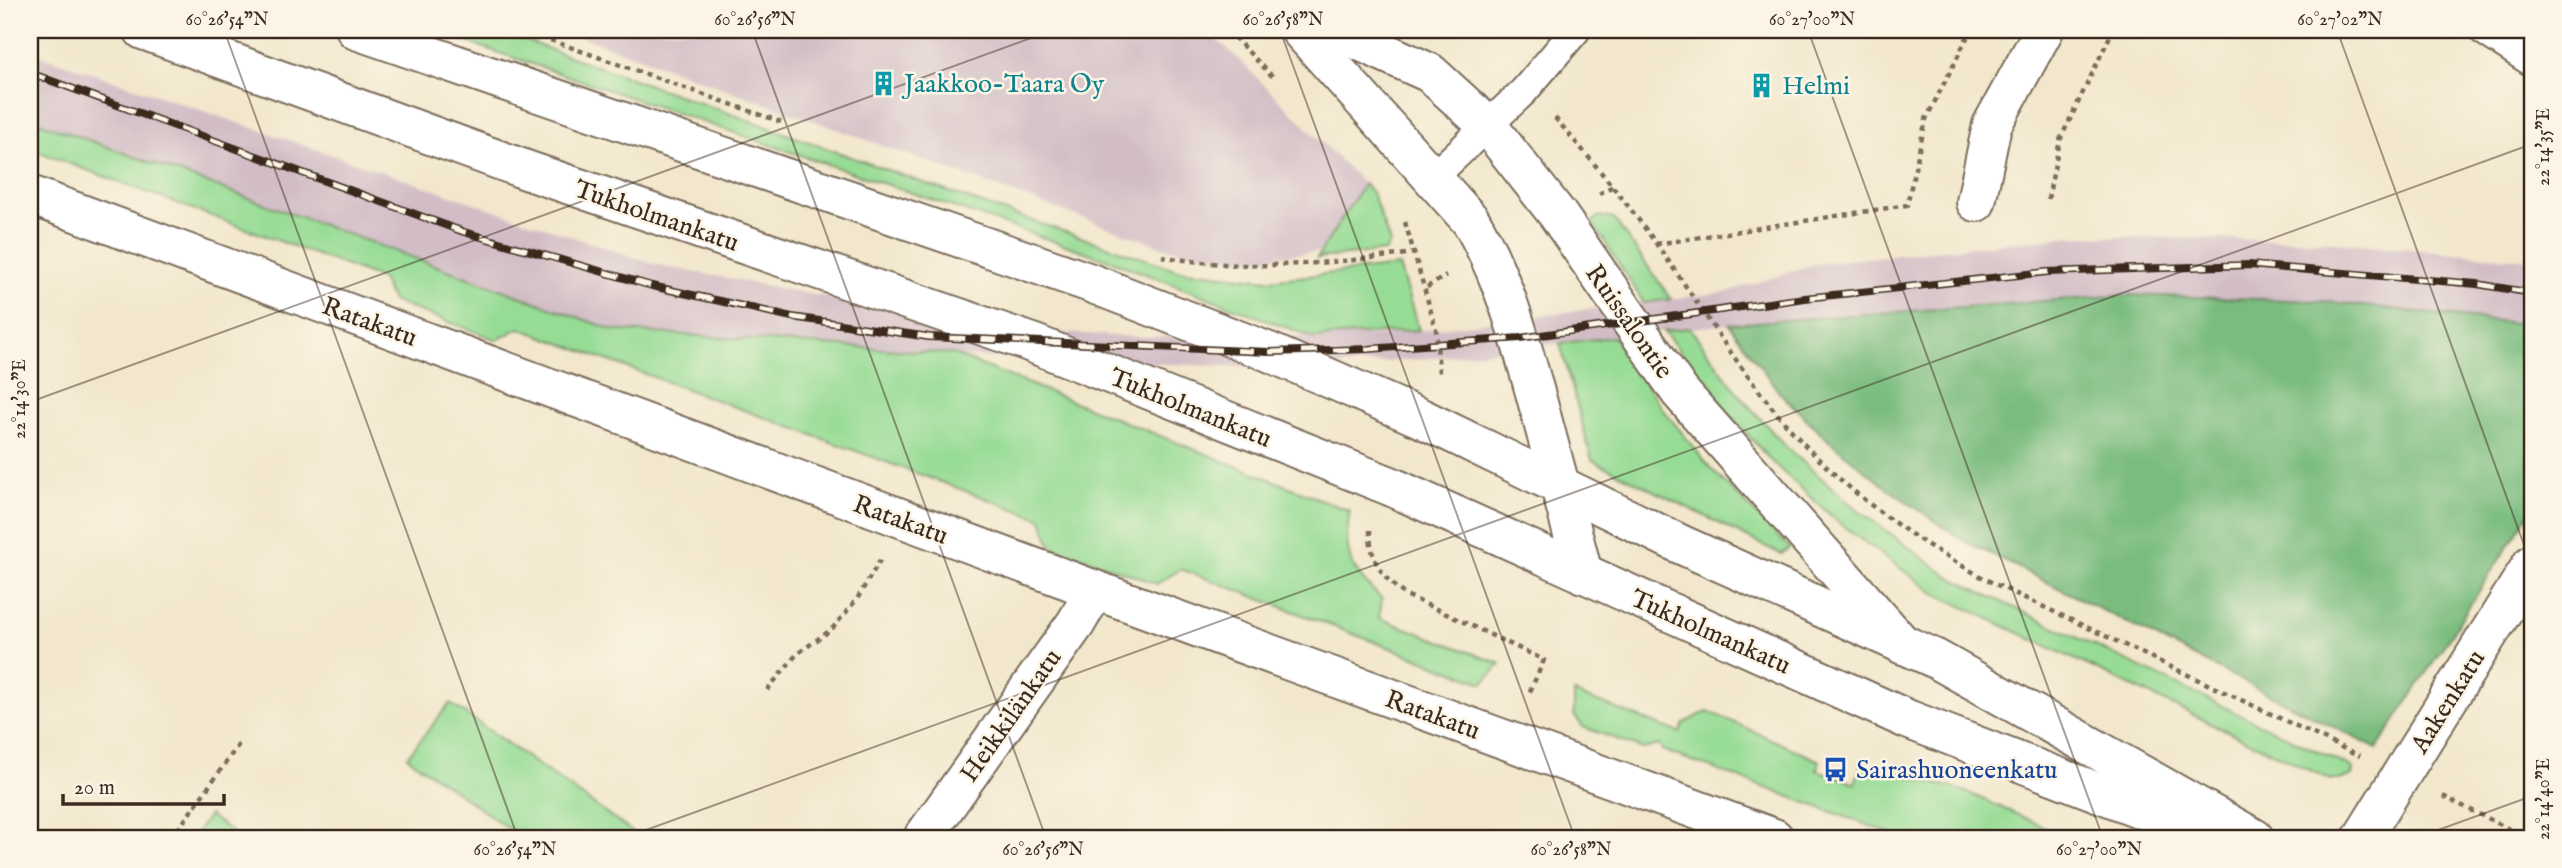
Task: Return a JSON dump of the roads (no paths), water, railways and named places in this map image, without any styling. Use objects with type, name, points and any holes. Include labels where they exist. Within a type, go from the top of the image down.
[{"type":"main road","name":"Tukholmankatu","points":[[143,30],[529,171],[1027,341],[1390,486],[1907,719],[2217,838]]},
{"type":"main road","points":[[356,30],[1088,282],[1288,360],[1423,419],[1936,659],[2254,838]]},
{"type":"main road","points":[[1300,30],[1471,221],[1505,288],[1583,574]]},
{"type":"main road","name":"Ruissalontie","points":[[1335,30],[1430,73],[1488,126],[1558,215],[1680,392],[1903,645]]},
{"type":"main road","points":[[1976,202],[1992,125],[2044,30]]},
{"type":"main road","name":"Ratakatu","points":[[30,195],[1095,590],[1774,838]]},
{"type":"main road","name":"Aakenkatu","points":[[2362,838],[2532,564]]},
{"type":"main road","name":"Heikkilänkatu","points":[[923,838],[1076,623],[1095,590]]},
{"type":"lane","points":[[1432,178],[1488,126],[1576,30]]},
{"type":"lane","points":[[2483,30],[2532,62]]},
{"type":"railway","points":[[30,73],[464,232],[652,286],[792,317],[929,337],[1269,352],[1368,349],[1520,338],[1805,298],[2047,272],[2249,265],[2477,284],[2532,293]]},
{"type":"place","name":"Jaakkoo-Taara Oy","points":[[884,83]]},
{"type":"place","name":"Helmi","points":[[1762,85]]},
{"type":"place","name":"Sairashuoneenkatu","points":[[1836,769]]}]
